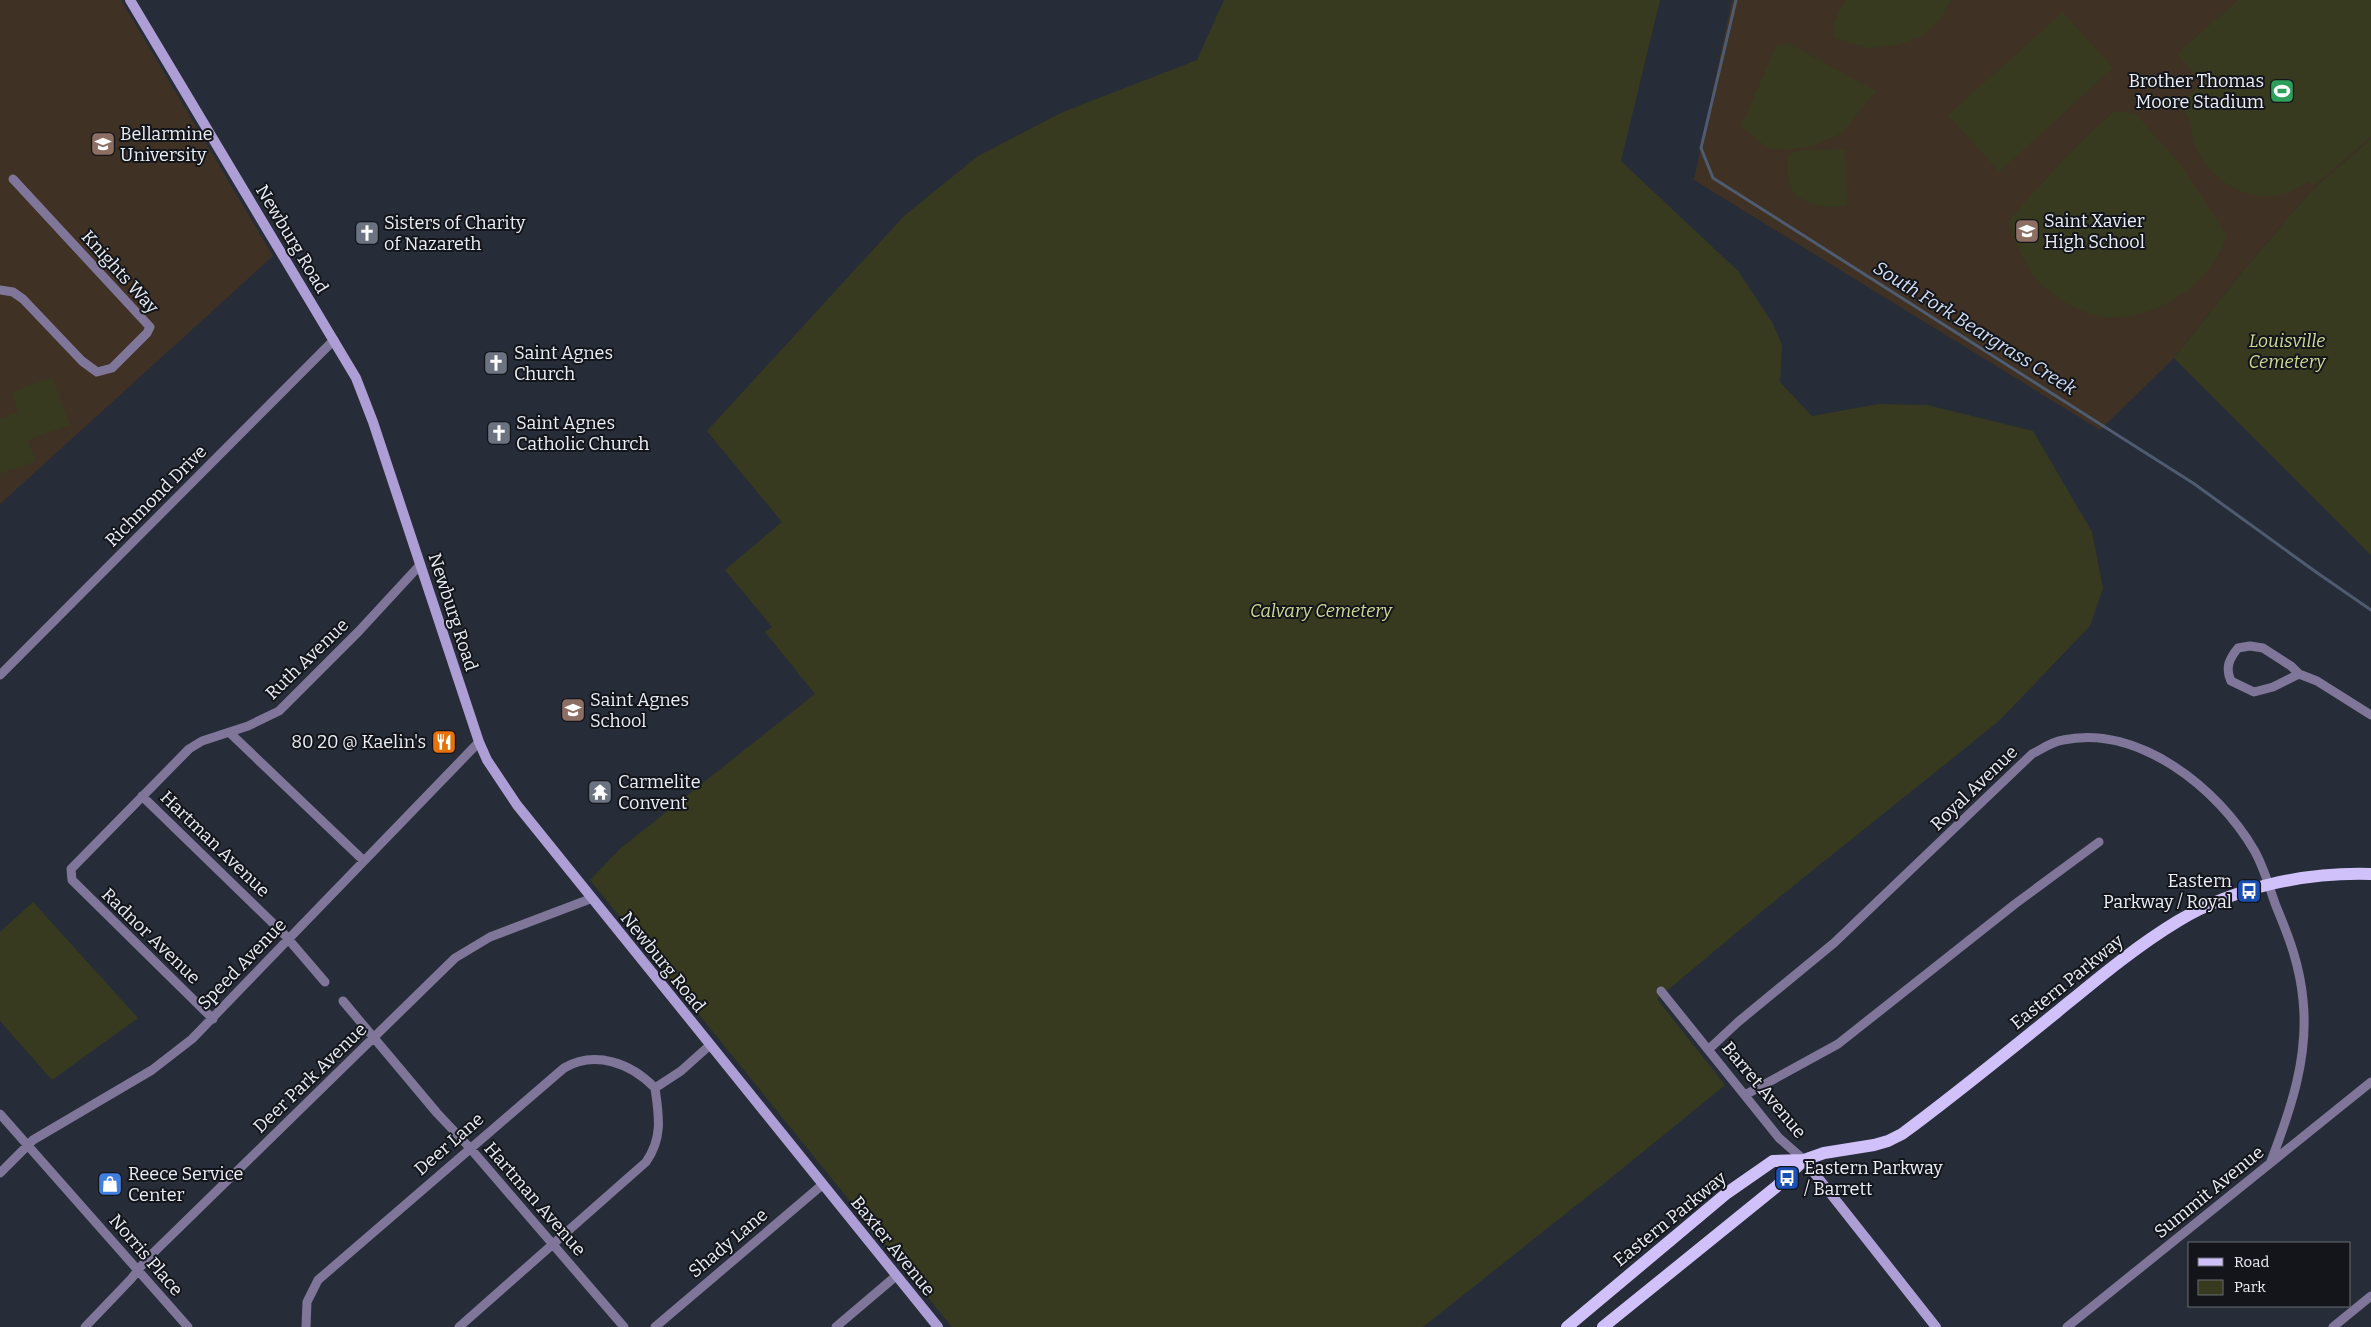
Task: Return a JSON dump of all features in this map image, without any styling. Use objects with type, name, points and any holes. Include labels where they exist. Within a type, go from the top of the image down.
[{"type":"main road","name":"Newburg Road","points":[[130,0],[356,378],[479,742],[487,760],[511,798],[590,899],[822,1185]]},
{"type":"main road","name":"Eastern Parkway","points":[[1567,1327],[1727,1193],[1773,1161],[1804,1160],[1824,1153],[1874,1145],[1902,1134],[2149,940],[2196,911],[2231,897],[2286,880],[2325,875],[2371,874]]},
{"type":"main road","name":"Eastern Parkway","points":[[1604,1327],[1776,1187],[1804,1160]]},
{"type":"main road","name":"Barret Avenue","points":[[1804,1160],[1936,1327]]},
{"type":"main road","name":"Baxter Avenue","points":[[822,1185],[938,1327]]},
{"type":"street","name":"Knights Way","points":[[0,290],[13,292],[23,299],[82,361],[97,372],[112,368],[147,333],[150,327],[12,179]]},
{"type":"street","name":"Richmond Drive","points":[[0,676],[334,340]]},
{"type":"street","name":"Ruth Avenue","points":[[70,874],[78,861],[189,749],[202,741],[230,733],[279,711],[359,632],[420,565]]},
{"type":"street","points":[[2299,674],[2254,692],[2231,682],[2227,673],[2230,658],[2238,648],[2250,646],[2263,648],[2291,666],[2299,674],[2317,681],[2371,715]]},
{"type":"street","points":[[230,733],[364,861]]},
{"type":"street","name":"Royal Avenue","points":[[1709,1049],[1738,1022],[1841,938],[2032,754],[2057,741],[2077,738],[2120,741],[2145,750],[2189,777],[2220,805],[2254,849],[2294,951],[2303,1000],[2302,1055],[2296,1090],[2271,1161]]},
{"type":"street","name":"Speed Avenue","points":[[0,1173],[27,1145],[152,1070],[192,1039],[479,742]]},
{"type":"street","name":"Hartman Avenue","points":[[142,796],[289,939],[325,982]]},
{"type":"street","points":[[1745,1095],[1838,1044],[2015,904],[2099,842]]},
{"type":"street","name":"Radnor Avenue","points":[[70,874],[72,880],[80,889],[213,1019]]},
{"type":"street","name":"Deer Park Avenue","points":[[85,1327],[138,1271],[146,1259],[466,950],[490,937],[590,899]]},
{"type":"street","name":"Barret Avenue","points":[[1661,991],[1691,1031],[1709,1049],[1779,1138],[1804,1160]]},
{"type":"street","name":"Hartman Avenue","points":[[343,1001],[436,1113],[470,1148],[624,1327]]},
{"type":"street","points":[[459,1327],[633,1175],[651,1155],[660,1129],[655,1088],[681,1071],[710,1045]]},
{"type":"street","name":"Deer Lane","points":[[306,1327],[307,1302],[318,1280],[556,1074],[580,1060],[604,1060],[620,1064],[646,1079],[655,1088]]},
{"type":"street","name":"Summit Avenue","points":[[2067,1327],[2371,1082]]},
{"type":"street","name":"Norris Place","points":[[0,1114],[188,1327]]},
{"type":"street","name":"Shady Lane","points":[[655,1327],[822,1185]]},
{"type":"street","points":[[836,1327],[896,1276]]},
{"type":"street","points":[[2333,1327],[2371,1296]]},
{"type":"shaded area","name":"Bellarmine University","points":[[0,0],[121,0],[273,256],[0,504]]},
{"type":"shaded area","name":"Saint Xavier High School","points":[[1732,0],[2371,0],[2371,139],[2312,190],[2243,271],[2174,358],[2100,430],[1694,180]]},
{"type":"green space","name":"Calvary Cemetery","points":[[1224,0],[1660,0],[1621,161],[1738,271],[1773,324],[1782,345],[1780,382],[1812,416],[1880,404],[1927,405],[2033,431],[2092,532],[2103,588],[2090,626],[1999,721],[1766,908],[1657,999],[1725,1085],[1423,1327],[952,1327],[590,880],[621,848],[815,694],[765,632],[772,627],[725,570],[782,522],[707,431],[904,216],[978,156],[1063,112],[1197,60]]},
{"type":"green space","points":[[1845,0],[1952,0],[1941,18],[1923,36],[1898,45],[1866,48],[1834,38],[1833,24]]},
{"type":"green space","name":"Brother Thomas Moore Stadium","points":[[2238,0],[2371,0],[2371,137],[2313,186],[2308,181],[2293,191],[2277,195],[2261,196],[2245,193],[2230,186],[2216,176],[2194,145],[2189,118],[2180,106],[2201,82],[2177,54]]},
{"type":"green space","points":[[2063,12],[2113,68],[1999,172],[1948,115]]},
{"type":"green space","points":[[1788,43],[1876,91],[1842,133],[1814,146],[1788,150],[1769,149],[1741,126],[1776,46]]},
{"type":"green space","points":[[2114,111],[2136,114],[2182,166],[2227,236],[2213,263],[2180,296],[2166,304],[2136,315],[2105,317],[2082,311],[2047,290],[2028,267],[2008,221],[2068,154]]},
{"type":"green space","name":"Louisville Cemetery","points":[[2371,139],[2371,555],[2174,358],[2243,271],[2312,190]]},
{"type":"green space","points":[[1844,149],[1846,151],[1847,206],[1820,206],[1803,200],[1796,195],[1788,179],[1788,155],[1798,151]]},
{"type":"green space","points":[[52,377],[70,425],[28,440],[36,461],[0,474],[0,419],[18,412],[11,392]]},
{"type":"green space","points":[[33,902],[138,1018],[52,1080],[0,1021],[0,932]]},
{"type":"waterway","name":"South Fork Beargrass Creek","points":[[1736,0],[1701,148],[1713,178],[2193,483],[2371,610]]},
{"type":"place","name":"Brother Thomas Moore Stadium","points":[[2282,91]]},
{"type":"place","name":"Bellarmine University","points":[[103,144]]},
{"type":"place","name":"Saint Xavier High School","points":[[2027,231]]},
{"type":"place","name":"Sisters of Charity of Nazareth","points":[[367,233]]},
{"type":"place","name":"Saint Agnes Church","points":[[496,363]]},
{"type":"place","name":"Saint Agnes Catholic Church","points":[[499,433]]},
{"type":"place","name":"Saint Agnes School","points":[[573,710]]},
{"type":"place","name":"80 20 @ Kaelin's","points":[[444,742]]},
{"type":"place","name":"Carmelite Convent","points":[[600,792]]},
{"type":"place","name":"Eastern Parkway / Royal","points":[[2249,891]]},
{"type":"place","name":"Eastern Parkway / Barrett","points":[[1787,1178]]},
{"type":"place","name":"Reece Service Center","points":[[110,1184]]}]
